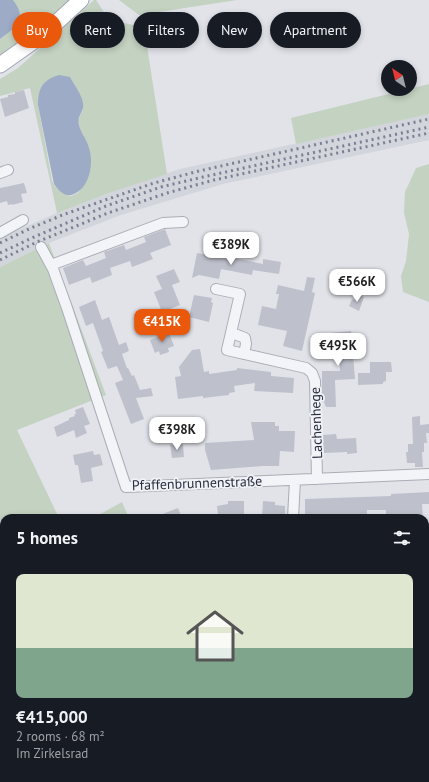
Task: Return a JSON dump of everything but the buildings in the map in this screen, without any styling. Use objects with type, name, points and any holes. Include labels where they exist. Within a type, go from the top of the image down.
[{"type":"main road","points":[[0,64],[44,34],[81,0]]},
{"type":"street","points":[[0,233],[24,220]]},
{"type":"street","points":[[51,265],[162,223],[183,222]]},
{"type":"street","name":"Pfaffenbrunnenstraße","points":[[41,247],[51,265],[72,323],[126,487],[429,474]]},
{"type":"street","points":[[216,289],[240,294],[227,350],[244,354],[246,344],[245,338],[232,333]]},
{"type":"street","name":"Lachenhege","points":[[244,354],[309,369],[315,381],[317,479]]},
{"type":"street","points":[[293,514],[295,480]]},
{"type":"shaded area","points":[[429,114],[429,140],[223,184],[121,215],[49,243],[0,267],[0,238],[57,213],[109,193],[180,169]]},
{"type":"green space","points":[[13,0],[69,0],[56,12],[18,12]]},
{"type":"green space","points":[[94,0],[96,0],[104,12],[81,12]]},
{"type":"green space","points":[[119,0],[237,0],[159,12],[135,12]]},
{"type":"green space","points":[[70,21],[70,48],[125,48],[125,23],[133,25],[133,48],[147,48],[167,174],[109,193],[57,213],[30,88],[0,96],[0,79],[18,68],[40,48],[62,48],[62,29]],"holes":[[[38,105],[83,109],[78,120],[89,148],[86,182],[78,193],[71,196],[66,195],[54,185],[52,180]]]},
{"type":"green space","points":[[12,29],[12,46],[0,55],[0,39]]},
{"type":"green space","points":[[429,84],[429,114],[296,144],[291,118],[381,96],[417,96],[417,87]]},
{"type":"green space","points":[[429,164],[429,302],[403,292],[401,276],[406,261],[409,234],[404,213],[405,192],[416,168]]},
{"type":"green space","points":[[49,243],[106,395],[17,430],[57,514],[0,514],[0,267]]},
{"type":"green space","points":[[122,502],[127,514],[100,514]]},
{"type":"water","points":[[0,0],[13,0],[20,12],[12,12],[12,30],[0,39]]},
{"type":"water","points":[[59,75],[70,77],[81,96],[83,108],[79,118],[79,125],[88,145],[91,160],[91,167],[84,186],[79,191],[71,195],[62,193],[54,184],[38,105],[39,94],[42,86],[45,82]]},
{"type":"railway","points":[[0,243],[65,214],[154,183],[199,171],[429,119]]},
{"type":"railway","points":[[0,253],[106,206],[161,187],[429,127]]},
{"type":"railway","points":[[0,260],[37,242],[108,213],[167,193],[214,180],[429,133]]}]
